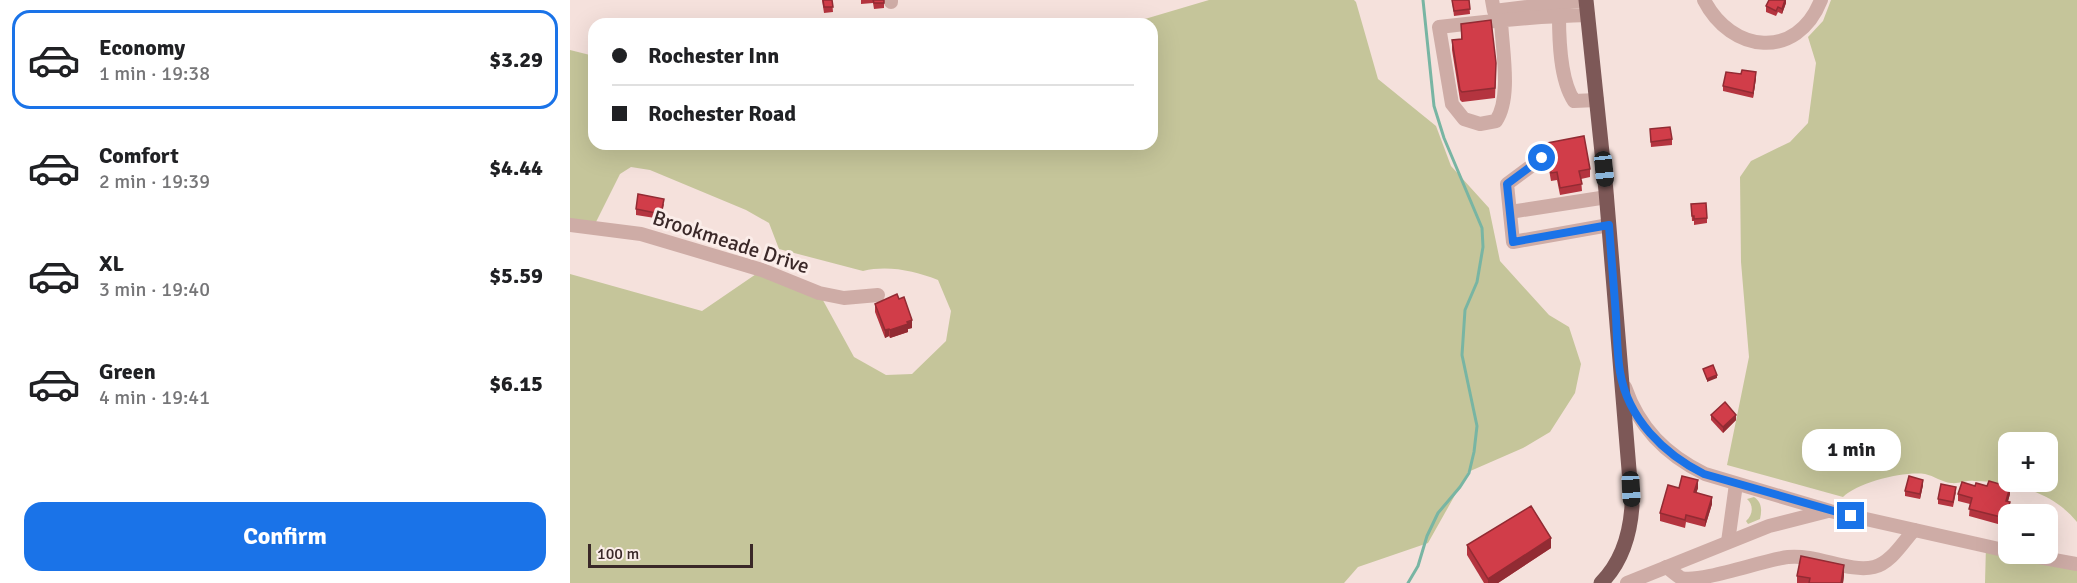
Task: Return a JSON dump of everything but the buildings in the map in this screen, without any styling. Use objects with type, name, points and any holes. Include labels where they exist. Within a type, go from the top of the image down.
[{"type":"main road","points":[[1587,5],[1607,197],[1620,373],[1630,469],[1631,519],[1616,566],[1601,583]]},
{"type":"street","points":[[1492,0],[1494,11],[1587,5]]},
{"type":"street","points":[[1704,0],[1712,15],[1731,33],[1765,44],[1781,42],[1796,35],[1817,10],[1821,0]]},
{"type":"street","points":[[1501,20],[1505,94],[1503,111],[1496,121],[1480,124],[1464,119],[1452,104],[1439,27],[1501,20],[1560,6]]},
{"type":"street","points":[[1560,6],[1559,38],[1568,92],[1574,101],[1596,100]]},
{"type":"street","points":[[1542,158],[1507,184],[1513,242],[1609,225]]},
{"type":"street","points":[[1510,212],[1607,197]]},
{"type":"street","name":"Brookmeade Drive","points":[[570,225],[641,234],[740,263],[819,293],[844,298],[878,296]]},
{"type":"street","points":[[1620,373],[1638,418],[1666,451],[1685,465],[1704,474],[1830,511],[1998,549]]},
{"type":"street","points":[[1728,542],[1736,484]]},
{"type":"street","points":[[1628,583],[1647,579],[1666,567],[1769,526],[1830,511]]},
{"type":"street","points":[[1666,567],[1683,579],[1714,578],[1767,561],[1803,556],[1860,568],[1875,567],[1887,560],[1914,530]]},
{"type":"street","points":[[2058,561],[2077,564]]},
{"type":"green space","points":[[1209,0],[1354,0],[1356,2],[1378,79],[1436,126],[1451,166],[1489,208],[1500,261],[1549,315],[1569,327],[1581,364],[1575,393],[1550,432],[1523,448],[1468,472],[1428,543],[1358,567],[1344,583],[570,583],[570,274],[702,311],[762,270],[819,293],[854,357],[886,375],[912,374],[946,341],[951,311],[938,280],[901,270],[863,271],[779,249],[769,223],[746,210],[650,170],[631,167],[620,174],[593,228],[570,225],[570,50],[588,54],[588,150],[1158,150],[1158,18],[1148,18]]},
{"type":"green space","points":[[1831,0],[2077,0],[2077,522],[2058,504],[2034,492],[2058,492],[2058,432],[1998,432],[1998,483],[1971,481],[1951,483],[1925,474],[1905,474],[1870,482],[1843,497],[1727,465],[1749,357],[1741,262],[1740,177],[1751,161],[1790,142],[1808,123],[1816,63],[1808,37],[1823,21]]},
{"type":"green space","points":[[1754,497],[1761,506],[1760,519],[1748,524],[1746,521],[1752,510],[1747,499]]},
{"type":"green space","points":[[1986,546],[1998,549],[1998,564],[2058,564],[2058,561],[2077,564],[2077,583],[1985,583]]},
{"type":"waterway","points":[[1408,583],[1418,566],[1427,536],[1438,513],[1469,473],[1474,452],[1477,426],[1462,355],[1465,310],[1477,282],[1483,247],[1482,228],[1444,138],[1434,106],[1423,0]]},
{"type":"route","points":[[1542,158],[1507,184],[1513,242],[1609,225],[1620,373],[1638,418],[1650,434],[1666,451],[1685,465],[1704,474],[1851,516]]}]
